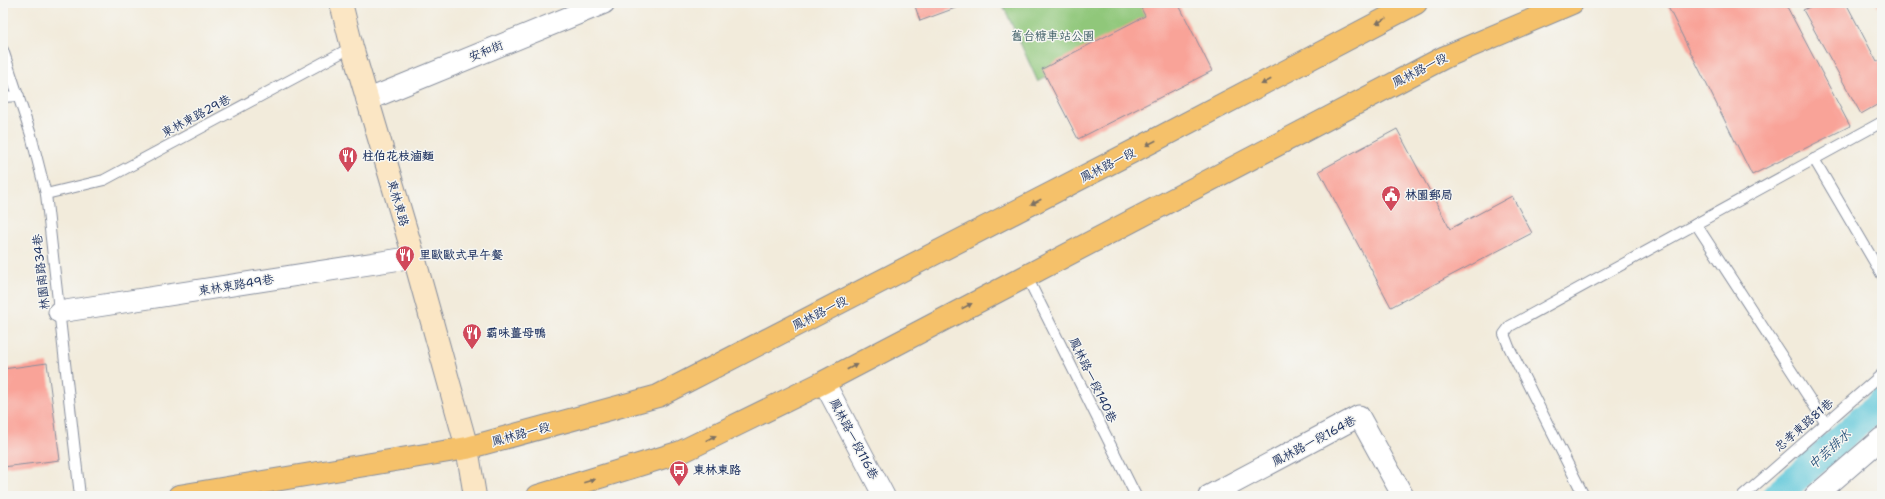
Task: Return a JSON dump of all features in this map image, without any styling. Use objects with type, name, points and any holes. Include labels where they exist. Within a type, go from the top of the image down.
[{"type":"main road","name":"鳳林路一段","points":[[179,496],[467,448],[658,396],[1141,148],[1416,3]]},
{"type":"main road","name":"鳳林路一段","points":[[538,496],[681,452],[824,382],[1445,57],[1572,3]]},
{"type":"street","name":"東林東路","points":[[341,3],[367,100],[414,257],[467,448],[476,496]]},
{"type":"street","name":"安和街","points":[[367,100],[604,3]]},
{"type":"street","name":"東林東路49巷","points":[[58,312],[414,257]]},
{"type":"street","name":"鳳林路一段116巷","points":[[824,382],[884,496]]},
{"type":"street","name":"鳳林路一段164巷","points":[[1209,496],[1359,416],[1403,496]]},
{"type":"street","points":[[1815,496],[1882,438]]},
{"type":"lane","name":"東林東路29巷","points":[[46,194],[104,180],[352,46]]},
{"type":"lane","name":"林園南路34巷","points":[[3,50],[31,135],[46,194],[58,312],[80,496]]},
{"type":"lane","points":[[3,97],[18,96]]},
{"type":"lane","points":[[1584,496],[1508,347],[1504,334],[1510,326],[1882,122]]},
{"type":"lane","points":[[1814,159],[1882,275]]},
{"type":"lane","points":[[1696,224],[1826,424]]},
{"type":"lane","name":"鳳林路一段140巷","points":[[1026,275],[1136,496]]},
{"type":"lane","name":"忠孝東路81巷","points":[[1743,496],[1882,374]]},
{"type":"green space","name":"舊台糖車站公園","points":[[1002,3],[1176,3],[1038,82]]},
{"type":"building","points":[[914,3],[969,3],[920,21]]},
{"type":"building","points":[[1152,3],[1178,3],[1212,71],[1078,139],[1042,69],[1145,16],[1141,8]]},
{"type":"building","points":[[1666,3],[1785,3],[1850,126],[1752,175]]},
{"type":"building","points":[[1819,3],[1846,3],[1877,62],[1882,59],[1882,102],[1861,114],[1803,10]]},
{"type":"building","points":[[1876,3],[1882,3],[1882,12]]},
{"type":"building","name":"林園郵局","points":[[1397,129],[1450,229],[1512,196],[1532,233],[1391,307],[1319,171]]},
{"type":"building","points":[[47,363],[60,460],[3,467],[3,369]]},
{"type":"waterway","name":"中芸排水","points":[[1776,496],[1882,402]]},
{"type":"place","name":"柱伯花枝滷麵","points":[[348,173]]},
{"type":"place","name":"林園郵局","points":[[1391,212]]},
{"type":"place","name":"里歐歐式早午餐","points":[[405,272]]},
{"type":"place","name":"霸味薑母鴨","points":[[472,350]]},
{"type":"place","name":"東林東路","points":[[679,487]]}]
